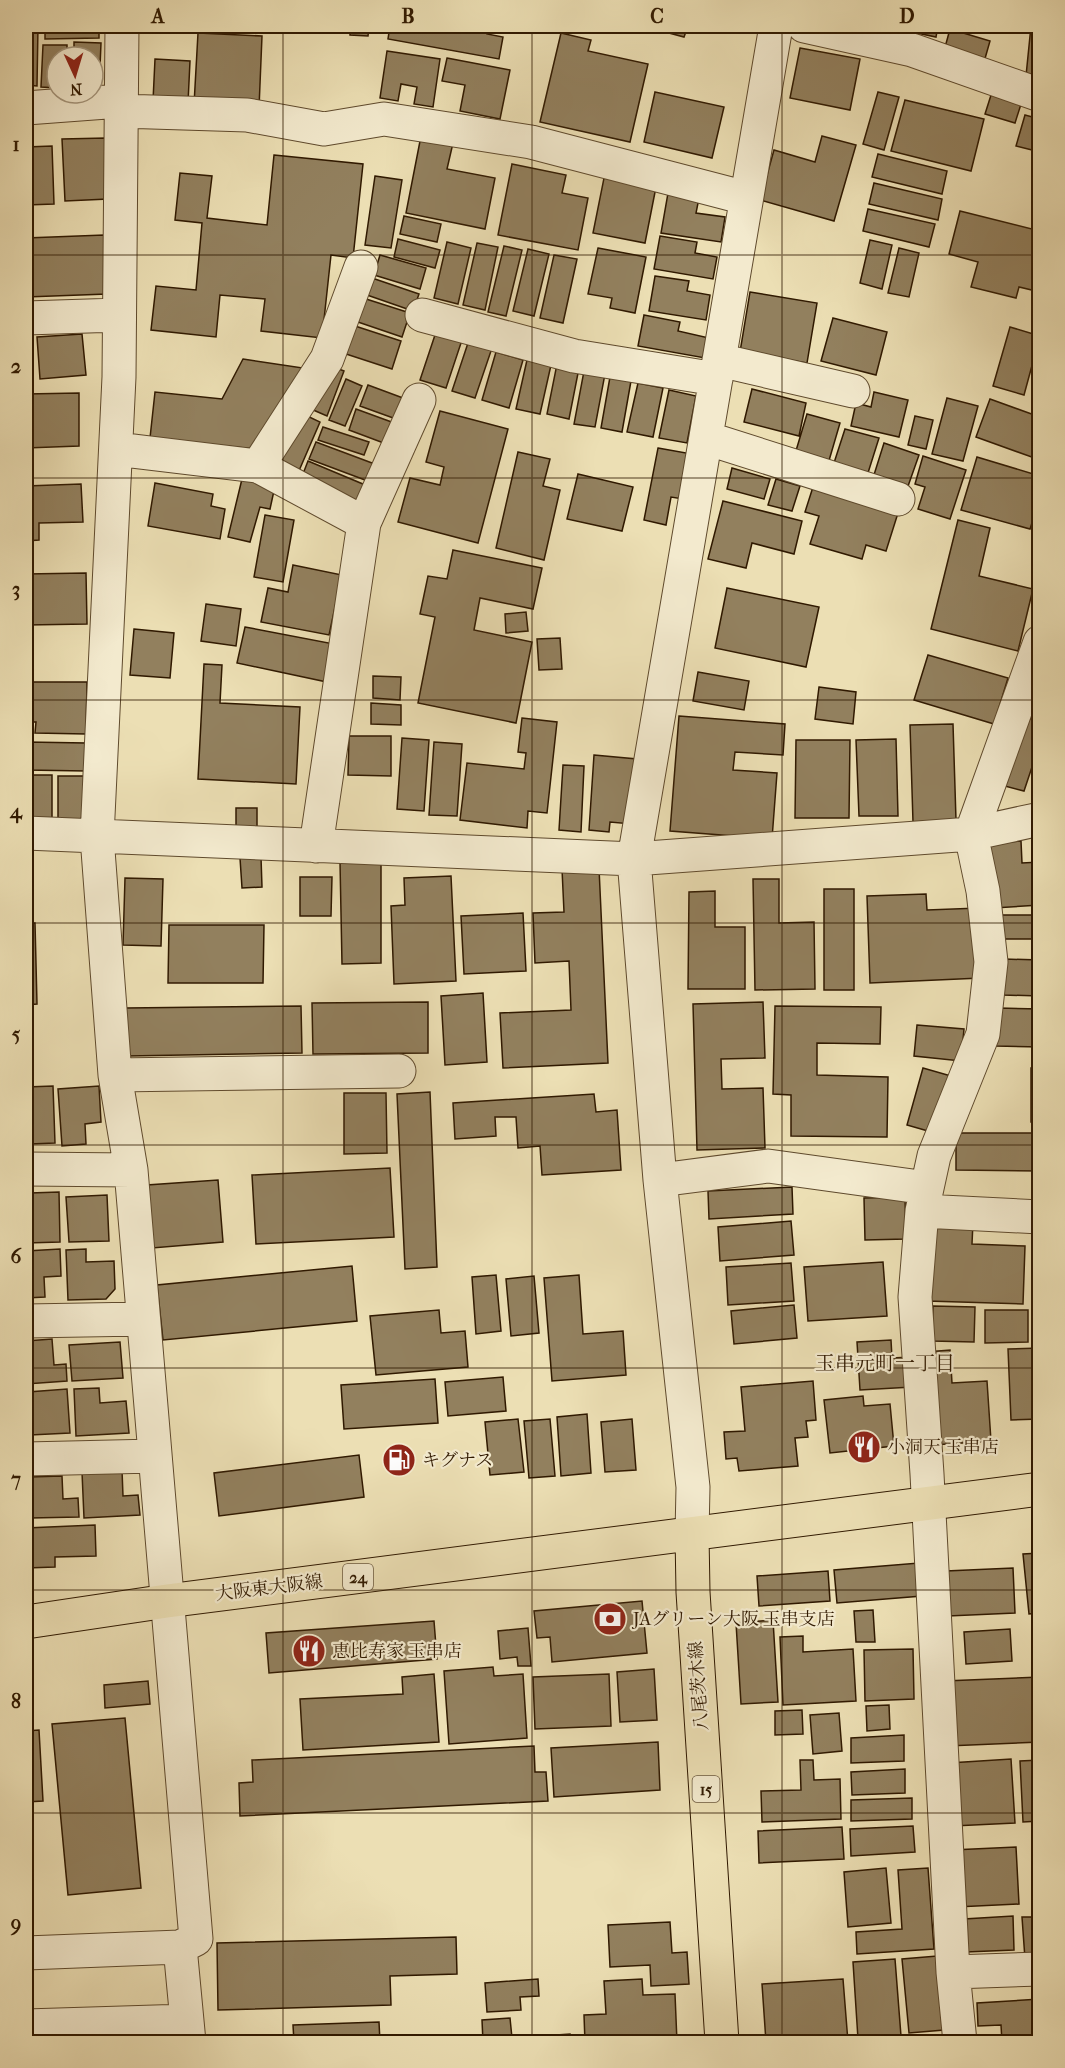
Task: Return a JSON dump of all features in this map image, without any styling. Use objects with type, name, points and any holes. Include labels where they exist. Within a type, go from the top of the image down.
[{"type":"main road","points":[[692,1535],[1040,1489]]},
{"type":"main road","name":"大阪東大阪線","points":[[26,1622],[167,1601],[692,1535]]},
{"type":"main road","name":"八尾茨木線","points":[[692,1535],[693,1592],[722,2043]]},
{"type":"street","points":[[26,1953],[180,1947],[196,1939],[131,1170],[115,1075],[97,837],[119,377],[122,26]]},
{"type":"street","points":[[692,1535],[693,1487],[660,1180],[634,859],[776,26]]},
{"type":"street","points":[[804,26],[912,50],[1040,95]]},
{"type":"street","points":[[26,108],[120,106],[247,115],[324,129],[384,119],[531,142],[746,198]]},
{"type":"street","points":[[258,466],[327,359],[361,267]]},
{"type":"street","points":[[26,318],[119,315]]},
{"type":"street","points":[[422,315],[574,356],[717,369],[853,391]]},
{"type":"street","points":[[316,846],[364,523],[419,400]]},
{"type":"street","points":[[706,438],[898,499]]},
{"type":"street","points":[[116,450],[258,466],[364,523]]},
{"type":"street","points":[[960,2043],[953,1972],[915,1298],[924,1200],[934,1156],[983,1034],[990,962],[983,891],[970,834],[1040,642]]},
{"type":"street","points":[[26,833],[634,859],[970,834],[1040,819]]},
{"type":"street","points":[[115,1075],[399,1071]]},
{"type":"street","points":[[660,1180],[768,1166],[924,1200],[1040,1216]]},
{"type":"street","points":[[26,1169],[131,1170]]},
{"type":"street","points":[[26,1321],[143,1319]]},
{"type":"street","points":[[26,1459],[155,1456]]},
{"type":"street","points":[[26,2026],[188,2032],[180,1947]]},
{"type":"street","points":[[953,1972],[1040,1969]]},
{"type":"building","points":[[26,26],[38,26],[37,86],[26,85]]},
{"type":"building","points":[[45,26],[99,26],[99,38],[45,39]]},
{"type":"building","points":[[350,26],[369,26],[368,36],[350,35]]},
{"type":"building","points":[[390,26],[488,26],[487,34],[503,37],[499,59],[388,39]]},
{"type":"building","points":[[499,26],[525,26],[524,33]]},
{"type":"building","points":[[643,26],[688,26],[684,37]]},
{"type":"building","points":[[884,26],[938,26],[936,37]]},
{"type":"building","points":[[1031,26],[1040,26],[1040,77],[1026,76]]},
{"type":"building","points":[[950,29],[990,41],[984,62],[944,51]]},
{"type":"building","points":[[198,33],[262,36],[259,108],[194,105]]},
{"type":"building","points":[[561,33],[591,40],[588,51],[648,64],[630,142],[540,122]]},
{"type":"building","points":[[74,42],[101,43],[101,45],[74,45]]},
{"type":"building","points":[[43,45],[45,45],[45,87],[41,87]]},
{"type":"building","points":[[800,48],[860,59],[850,110],[790,98]]},
{"type":"building","points":[[387,51],[440,59],[433,107],[414,104],[417,87],[401,84],[398,101],[380,98]]},
{"type":"building","points":[[447,58],[510,70],[500,119],[460,111],[465,85],[442,81]]},
{"type":"building","points":[[155,59],[190,61],[188,103],[153,101]]},
{"type":"building","points":[[655,92],[724,107],[712,158],[644,142]]},
{"type":"building","points":[[878,92],[899,97],[884,150],[863,144]]},
{"type":"building","points":[[992,92],[1022,101],[1015,123],[985,114]]},
{"type":"building","points":[[905,100],[984,119],[971,171],[891,151]]},
{"type":"building","points":[[1025,115],[1040,119],[1040,152],[1016,146]]},
{"type":"building","points":[[421,136],[453,143],[447,169],[495,178],[485,229],[406,213]]},
{"type":"building","points":[[822,136],[856,145],[834,221],[760,200],[774,150],[815,162]]},
{"type":"building","points":[[106,138],[108,199],[65,201],[62,139]]},
{"type":"building","points":[[52,146],[54,204],[26,205],[26,147]]},
{"type":"building","points":[[878,154],[947,171],[942,194],[872,177]]},
{"type":"building","points":[[274,155],[363,164],[353,258],[331,255],[322,338],[261,331],[265,299],[220,295],[216,337],[151,330],[156,286],[196,290],[202,223],[175,220],[180,173],[212,176],[207,218],[267,225]]},
{"type":"building","points":[[512,164],[566,175],[562,193],[588,198],[578,250],[498,235]]},
{"type":"building","points":[[375,176],[402,180],[391,248],[365,245]]},
{"type":"building","points":[[604,178],[656,187],[645,243],[593,233]]},
{"type":"building","points":[[874,183],[942,199],[938,220],[869,204]]},
{"type":"building","points":[[668,193],[699,198],[696,213],[725,217],[721,242],[661,233]]},
{"type":"building","points":[[868,209],[935,224],[929,247],[863,231]]},
{"type":"building","points":[[960,211],[1040,231],[1040,292],[1019,287],[1016,298],[971,287],[978,262],[949,254]]},
{"type":"building","points":[[404,216],[441,224],[437,242],[400,234]]},
{"type":"building","points":[[104,235],[107,294],[26,297],[26,238]]},
{"type":"building","points":[[660,236],[697,242],[695,253],[717,257],[713,279],[654,269]]},
{"type":"building","points":[[398,239],[440,250],[435,268],[394,257]]},
{"type":"building","points":[[870,240],[892,245],[882,289],[860,283]]},
{"type":"building","points":[[447,242],[471,248],[458,304],[434,298]]},
{"type":"building","points":[[477,243],[498,247],[485,310],[463,305]]},
{"type":"building","points":[[504,246],[522,250],[506,316],[488,312]]},
{"type":"building","points":[[598,248],[646,257],[635,313],[610,308],[612,298],[588,294]]},
{"type":"building","points":[[899,248],[919,253],[909,297],[888,293]]},
{"type":"building","points":[[528,249],[549,254],[534,316],[513,311]]},
{"type":"building","points":[[380,255],[426,268],[420,289],[374,275]]},
{"type":"building","points":[[554,255],[577,259],[563,323],[540,318]]},
{"type":"building","points":[[655,276],[689,281],[687,291],[710,295],[706,320],[649,311]]},
{"type":"building","points":[[372,278],[419,294],[413,311],[367,295]]},
{"type":"building","points":[[750,292],[817,303],[807,363],[740,352]]},
{"type":"building","points":[[363,298],[410,313],[402,337],[355,321]]},
{"type":"building","points":[[644,315],[680,322],[678,331],[709,338],[705,358],[638,346]]},
{"type":"building","points":[[833,318],[887,332],[876,375],[821,361]]},
{"type":"building","points":[[352,325],[401,341],[392,369],[343,353]]},
{"type":"building","points":[[1010,327],[1040,336],[1024,395],[993,386]]},
{"type":"building","points":[[437,329],[463,337],[446,388],[420,380]]},
{"type":"building","points":[[82,334],[86,375],[40,379],[37,337]]},
{"type":"building","points":[[469,340],[492,348],[475,398],[452,391]]},
{"type":"building","points":[[496,352],[523,360],[509,408],[482,400]]},
{"type":"building","points":[[243,359],[303,368],[254,449],[150,438],[155,392],[222,399]]},
{"type":"building","points":[[527,360],[551,365],[540,414],[516,409]]},
{"type":"building","points":[[557,364],[579,368],[569,419],[547,414]]},
{"type":"building","points":[[328,365],[344,371],[327,416],[311,409]]},
{"type":"building","points":[[584,371],[605,374],[595,427],[574,424]]},
{"type":"building","points":[[610,377],[631,381],[622,432],[601,428]]},
{"type":"building","points":[[346,379],[362,386],[345,426],[329,420]]},
{"type":"building","points":[[638,383],[663,388],[653,437],[627,432]]},
{"type":"building","points":[[368,385],[403,398],[396,419],[360,406]]},
{"type":"building","points":[[752,389],[806,403],[799,436],[744,422]]},
{"type":"building","points":[[669,390],[696,396],[687,443],[659,438]]},
{"type":"building","points":[[874,392],[908,400],[899,437],[851,426],[856,403],[871,407]]},
{"type":"building","points":[[79,393],[79,446],[26,448],[26,394]]},
{"type":"building","points":[[947,398],[978,406],[963,461],[932,454]]},
{"type":"building","points":[[990,399],[1040,417],[1040,460],[976,437]]},
{"type":"building","points":[[356,409],[397,424],[389,445],[349,430]]},
{"type":"building","points":[[440,411],[508,429],[478,543],[398,522],[410,478],[440,485],[444,467],[426,462]]},
{"type":"building","points":[[301,413],[320,422],[298,473],[278,464]]},
{"type":"building","points":[[807,414],[840,423],[828,464],[795,454]]},
{"type":"building","points":[[915,416],[933,420],[926,449],[908,445]]},
{"type":"building","points":[[323,427],[369,442],[364,455],[318,440]]},
{"type":"building","points":[[845,429],[879,438],[867,476],[833,466]]},
{"type":"building","points":[[316,442],[380,466],[373,483],[309,459]]},
{"type":"building","points":[[884,443],[919,455],[907,489],[873,478]]},
{"type":"building","points":[[658,448],[692,454],[683,499],[671,497],[666,525],[644,520]]},
{"type":"building","points":[[518,452],[550,459],[543,486],[560,490],[544,560],[496,548]]},
{"type":"building","points":[[923,456],[966,470],[950,519],[918,509],[925,487],[915,484]]},
{"type":"building","points":[[977,457],[1040,476],[1040,498],[1030,529],[961,510]]},
{"type":"building","points":[[308,461],[370,487],[362,505],[301,479]]},
{"type":"building","points":[[732,468],[770,479],[764,499],[727,489]]},
{"type":"building","points":[[578,474],[633,487],[622,531],[567,519]]},
{"type":"building","points":[[242,479],[275,486],[270,509],[260,507],[250,542],[228,537]]},
{"type":"building","points":[[776,479],[800,486],[792,511],[768,505]]},
{"type":"building","points":[[155,483],[213,494],[211,506],[225,509],[220,539],[148,526]]},
{"type":"building","points":[[81,484],[83,522],[39,523],[39,540],[26,541],[26,486]]},
{"type":"building","points":[[813,487],[898,513],[886,551],[866,545],[862,559],[810,544],[819,516],[805,512]]},
{"type":"building","points":[[723,501],[802,521],[794,554],[752,543],[746,568],[708,559]]},
{"type":"building","points":[[265,515],[294,520],[283,582],[254,577]]},
{"type":"building","points":[[958,520],[990,528],[979,576],[1033,589],[1018,651],[931,629]]},
{"type":"building","points":[[453,550],[542,568],[533,609],[480,598],[474,630],[532,642],[516,723],[418,703],[435,617],[420,614],[428,576],[447,579]]},
{"type":"building","points":[[293,565],[342,575],[329,635],[261,622],[268,588],[288,592]]},
{"type":"building","points":[[86,573],[87,624],[26,625],[26,574]]},
{"type":"building","points":[[727,588],[819,607],[806,667],[715,648]]},
{"type":"building","points":[[206,604],[241,609],[236,646],[201,641]]},
{"type":"building","points":[[526,612],[528,631],[506,633],[505,614]]},
{"type":"building","points":[[245,627],[334,644],[327,682],[237,663]]},
{"type":"building","points":[[134,629],[174,633],[170,678],[130,675]]},
{"type":"building","points":[[560,638],[562,669],[539,670],[537,639]]},
{"type":"building","points":[[928,655],[1008,678],[994,724],[914,700]]},
{"type":"building","points":[[204,664],[222,665],[220,703],[300,707],[296,784],[198,779]]},
{"type":"building","points":[[698,672],[749,681],[744,710],[693,701]]},
{"type":"building","points":[[373,676],[401,677],[400,700],[373,698]]},
{"type":"building","points":[[26,682],[87,682],[86,734],[35,733],[36,722],[26,722]]},
{"type":"building","points":[[819,687],[856,692],[853,724],[815,719]]},
{"type":"building","points":[[371,703],[401,705],[401,725],[371,724]]},
{"type":"building","points":[[679,716],[785,724],[783,755],[735,752],[733,770],[777,773],[772,839],[670,831]]},
{"type":"building","points":[[1022,716],[1040,722],[1040,743],[1024,791],[1001,785]]},
{"type":"building","points":[[522,718],[557,722],[547,813],[528,811],[527,828],[460,820],[467,763],[524,769],[526,753],[518,752]]},
{"type":"building","points":[[953,724],[956,820],[913,822],[910,725]]},
{"type":"building","points":[[349,736],[391,736],[391,776],[348,775]]},
{"type":"building","points":[[402,738],[429,740],[424,811],[397,809]]},
{"type":"building","points":[[896,739],[898,816],[859,816],[856,740]]},
{"type":"building","points":[[796,740],[850,740],[849,818],[795,818]]},
{"type":"building","points":[[26,742],[86,743],[86,771],[26,770]]},
{"type":"building","points":[[434,742],[462,744],[457,816],[429,815]]},
{"type":"building","points":[[594,755],[637,759],[632,824],[610,822],[609,832],[589,830]]},
{"type":"building","points":[[563,765],[584,766],[581,832],[559,830]]},
{"type":"building","points":[[26,775],[52,775],[52,821],[26,820]]},
{"type":"building","points":[[58,776],[87,776],[87,822],[58,822]]},
{"type":"building","points":[[236,808],[257,808],[257,831],[236,831]]},
{"type":"building","points":[[1021,841],[1022,863],[1040,862],[1040,905],[994,908],[990,843]]},
{"type":"building","points":[[261,857],[262,887],[242,888],[240,858]]},
{"type":"building","points":[[340,862],[381,862],[381,963],[342,964]]},
{"type":"building","points":[[599,868],[608,1063],[503,1068],[500,1013],[571,1010],[569,961],[535,963],[533,913],[564,912],[562,869]]},
{"type":"building","points":[[451,876],[456,981],[394,984],[391,906],[405,905],[404,878]]},
{"type":"building","points":[[300,877],[332,877],[331,916],[300,916]]},
{"type":"building","points":[[125,878],[163,879],[161,946],[123,945]]},
{"type":"building","points":[[753,879],[779,879],[779,923],[814,922],[815,989],[755,990]]},
{"type":"building","points":[[824,889],[854,889],[854,990],[824,990]]},
{"type":"building","points":[[715,891],[715,927],[745,927],[745,989],[688,989],[689,892]]},
{"type":"building","points":[[926,894],[927,910],[979,908],[981,978],[870,983],[867,896]]},
{"type":"building","points":[[523,913],[526,971],[464,974],[461,916]]},
{"type":"building","points":[[998,915],[1040,915],[1040,939],[999,939]]},
{"type":"building","points":[[26,923],[35,923],[37,1004],[26,1005]]},
{"type":"building","points":[[169,925],[264,925],[263,983],[168,983]]},
{"type":"building","points":[[1004,959],[1040,960],[1040,996],[1003,995]]},
{"type":"building","points":[[483,993],[487,1062],[445,1065],[441,996]]},
{"type":"building","points":[[428,1002],[428,1053],[313,1054],[312,1003]]},
{"type":"building","points":[[763,1002],[765,1058],[721,1059],[722,1089],[763,1088],[765,1148],[697,1150],[693,1004]]},
{"type":"building","points":[[301,1006],[302,1053],[127,1056],[126,1008]]},
{"type":"building","points":[[775,1006],[881,1007],[880,1044],[817,1043],[817,1075],[888,1077],[887,1137],[791,1136],[791,1095],[773,1094]]},
{"type":"building","points":[[998,1008],[1040,1009],[1040,1047],[996,1046]]},
{"type":"building","points":[[917,1025],[964,1029],[961,1061],[914,1056]]},
{"type":"building","points":[[923,1068],[951,1076],[935,1133],[907,1125]]},
{"type":"building","points":[[1031,1068],[1040,1068],[1040,1122],[1031,1122]]},
{"type":"building","points":[[53,1086],[55,1143],[30,1144],[30,1127],[26,1127],[26,1087]]},
{"type":"building","points":[[99,1086],[101,1122],[85,1124],[86,1144],[62,1146],[58,1089]]},
{"type":"building","points":[[430,1092],[437,1267],[405,1269],[397,1094]]},
{"type":"building","points":[[344,1093],[386,1093],[387,1153],[344,1154]]},
{"type":"building","points":[[594,1094],[596,1112],[617,1110],[621,1170],[542,1175],[540,1146],[518,1148],[516,1117],[495,1117],[496,1136],[455,1139],[453,1103]]},
{"type":"building","points":[[956,1133],[1040,1133],[1040,1171],[956,1170]]},
{"type":"building","points":[[390,1168],[394,1237],[256,1244],[252,1175]]},
{"type":"building","points":[[218,1180],[223,1242],[152,1248],[147,1185]]},
{"type":"building","points":[[792,1187],[793,1214],[709,1219],[708,1191]]},
{"type":"building","points":[[59,1192],[60,1242],[26,1243],[26,1213],[31,1213],[30,1193]]},
{"type":"building","points":[[107,1195],[109,1241],[69,1242],[66,1197]]},
{"type":"building","points":[[905,1197],[906,1239],[865,1240],[864,1198]]},
{"type":"building","points":[[791,1221],[794,1255],[720,1261],[718,1227]]},
{"type":"building","points":[[929,1221],[973,1222],[972,1244],[1025,1246],[1023,1304],[927,1301]]},
{"type":"building","points":[[1035,1237],[1040,1237],[1040,1310],[1035,1310]]},
{"type":"building","points":[[60,1249],[61,1276],[44,1277],[45,1297],[26,1298],[26,1251]]},
{"type":"building","points":[[86,1249],[86,1262],[114,1261],[115,1289],[106,1299],[68,1300],[66,1250]]},
{"type":"building","points":[[883,1262],[887,1316],[808,1321],[804,1267]]},
{"type":"building","points":[[791,1263],[794,1301],[728,1305],[726,1267]]},
{"type":"building","points":[[352,1266],[357,1321],[163,1340],[157,1285]]},
{"type":"building","points":[[496,1275],[501,1331],[476,1334],[472,1277]]},
{"type":"building","points":[[579,1275],[583,1334],[623,1331],[626,1375],[552,1381],[544,1278]]},
{"type":"building","points":[[534,1276],[539,1333],[511,1336],[506,1279]]},
{"type":"building","points":[[794,1305],[797,1338],[734,1344],[731,1311]]},
{"type":"building","points":[[933,1306],[975,1307],[974,1342],[932,1341]]},
{"type":"building","points":[[439,1310],[441,1333],[465,1331],[468,1367],[376,1375],[370,1316]]},
{"type":"building","points":[[985,1310],[1028,1310],[1028,1342],[985,1343]]},
{"type":"building","points":[[52,1339],[54,1365],[66,1364],[67,1381],[26,1384],[26,1341]]},
{"type":"building","points":[[891,1340],[892,1358],[910,1357],[912,1387],[860,1390],[857,1342]]},
{"type":"building","points":[[120,1342],[123,1378],[72,1381],[69,1345]]},
{"type":"building","points":[[1040,1348],[1040,1419],[1011,1420],[1008,1349]]},
{"type":"building","points":[[950,1350],[952,1383],[987,1381],[991,1441],[933,1445],[926,1352]]},
{"type":"building","points":[[503,1377],[506,1411],[448,1416],[445,1382]]},
{"type":"building","points":[[435,1379],[438,1423],[344,1429],[341,1385]]},
{"type":"building","points":[[813,1381],[816,1420],[806,1421],[808,1437],[795,1438],[798,1466],[739,1471],[737,1458],[726,1459],[724,1432],[745,1431],[741,1387]]},
{"type":"building","points":[[99,1388],[100,1403],[126,1401],[129,1433],[76,1436],[74,1389]]},
{"type":"building","points":[[67,1389],[70,1433],[30,1435],[28,1392]]},
{"type":"building","points":[[863,1396],[864,1406],[890,1404],[894,1446],[830,1453],[824,1400]]},
{"type":"building","points":[[587,1414],[591,1473],[561,1476],[557,1417]]},
{"type":"building","points":[[518,1419],[524,1472],[490,1475],[485,1422]]},
{"type":"building","points":[[550,1419],[555,1476],[529,1478],[524,1421]]},
{"type":"building","points":[[632,1419],[636,1470],[605,1472],[601,1422]]},
{"type":"building","points":[[359,1455],[364,1497],[219,1516],[214,1473]]},
{"type":"building","points":[[122,1470],[123,1496],[138,1495],[140,1515],[84,1518],[82,1472]]},
{"type":"building","points":[[62,1476],[63,1499],[78,1498],[79,1517],[30,1518],[29,1477]]},
{"type":"building","points":[[95,1525],[96,1556],[55,1557],[55,1567],[26,1568],[26,1528]]},
{"type":"building","points":[[1040,1553],[1040,1613],[1029,1614],[1023,1554]]},
{"type":"building","points":[[919,1563],[922,1596],[837,1603],[834,1570]]},
{"type":"building","points":[[1013,1568],[1015,1613],[948,1616],[946,1571]]},
{"type":"building","points":[[828,1571],[830,1601],[759,1606],[757,1576]]},
{"type":"building","points":[[642,1601],[647,1653],[552,1662],[550,1637],[537,1638],[534,1611]]},
{"type":"building","points":[[873,1610],[875,1642],[856,1642],[854,1611]]},
{"type":"building","points":[[773,1620],[778,1702],[741,1704],[736,1623]]},
{"type":"building","points":[[434,1621],[437,1659],[269,1673],[266,1633]]},
{"type":"building","points":[[528,1628],[531,1666],[518,1666],[517,1657],[500,1659],[498,1631]]},
{"type":"building","points":[[1010,1629],[1012,1661],[966,1664],[964,1632]]},
{"type":"building","points":[[803,1636],[803,1652],[853,1649],[856,1701],[783,1705],[780,1637]]},
{"type":"building","points":[[913,1649],[914,1699],[865,1701],[864,1650]]},
{"type":"building","points":[[493,1667],[494,1676],[523,1674],[527,1738],[449,1744],[444,1671]]},
{"type":"building","points":[[654,1669],[657,1720],[620,1722],[617,1672]]},
{"type":"building","points":[[434,1674],[439,1742],[303,1750],[300,1699],[403,1694],[402,1677]]},
{"type":"building","points":[[609,1674],[611,1726],[535,1729],[533,1677]]},
{"type":"building","points":[[1040,1677],[1040,1742],[947,1746],[944,1681]]},
{"type":"building","points":[[148,1681],[150,1704],[105,1708],[104,1685]]},
{"type":"building","points":[[889,1705],[890,1729],[867,1731],[866,1706]]},
{"type":"building","points":[[802,1710],[803,1734],[775,1735],[775,1711]]},
{"type":"building","points":[[839,1713],[842,1751],[813,1754],[810,1715]]},
{"type":"building","points":[[125,1718],[141,1888],[68,1895],[52,1724]]},
{"type":"building","points":[[39,1730],[43,1801],[26,1802],[26,1731]]},
{"type":"building","points":[[904,1735],[904,1761],[851,1763],[851,1738]]},
{"type":"building","points":[[658,1742],[660,1790],[554,1797],[551,1748]]},
{"type":"building","points":[[534,1746],[535,1772],[546,1772],[548,1801],[240,1816],[239,1783],[253,1782],[252,1760]]},
{"type":"building","points":[[1011,1759],[1015,1823],[953,1826],[949,1763]]},
{"type":"building","points":[[800,1760],[813,1760],[814,1780],[840,1779],[841,1819],[762,1822],[761,1791],[801,1790]]},
{"type":"building","points":[[1040,1760],[1040,1821],[1023,1822],[1020,1761]]},
{"type":"building","points":[[905,1769],[905,1793],[852,1795],[851,1772]]},
{"type":"building","points":[[912,1798],[912,1819],[851,1821],[851,1800]]},
{"type":"building","points":[[913,1826],[915,1852],[851,1856],[850,1829]]},
{"type":"building","points":[[842,1827],[844,1859],[759,1863],[758,1831]]},
{"type":"building","points":[[1016,1847],[1019,1904],[956,1907],[952,1850]]},
{"type":"building","points":[[886,1868],[891,1923],[848,1927],[844,1872]]},
{"type":"building","points":[[928,1868],[934,1949],[857,1954],[856,1932],[902,1929],[898,1870]]},
{"type":"building","points":[[1013,1916],[1014,1950],[966,1952],[964,1919]]},
{"type":"building","points":[[1022,1917],[1040,1917],[1040,1958],[1025,1959]]},
{"type":"building","points":[[670,1922],[672,1953],[687,1952],[689,1984],[651,1986],[650,1965],[610,1967],[608,1925]]},
{"type":"building","points":[[456,1937],[457,1974],[390,1976],[391,2005],[218,2010],[217,1943]]},
{"type":"building","points":[[937,1956],[944,2030],[909,2033],[902,1959]]},
{"type":"building","points":[[895,1959],[901,2036],[858,2039],[853,1962]]},
{"type":"building","points":[[538,1979],[539,1996],[520,1997],[521,2010],[487,2012],[485,1983]]},
{"type":"building","points":[[642,1979],[643,1995],[675,1994],[677,2042],[585,2042],[584,2015],[606,2014],[604,1981]]},
{"type":"building","points":[[843,1979],[848,2042],[766,2042],[762,1984]]},
{"type":"building","points":[[1040,1999],[1040,2042],[1002,2042],[1001,2025],[978,2026],[977,2003]]},
{"type":"building","points":[[510,2018],[512,2038],[570,2034],[570,2042],[483,2042],[482,2020]]},
{"type":"building","points":[[379,2022],[380,2042],[294,2042],[293,2025]]},
{"type":"building","points":[[474,2035],[474,2042],[404,2042],[404,2040]]},
{"type":"place","name":"小洞天 玉串店","points":[[864,1447]]},
{"type":"place","name":"キグナス","points":[[399,1460]]},
{"type":"place","name":"JAグリーン大阪 玉串支店","points":[[610,1619]]},
{"type":"place","name":"恵比寿家 玉串店","points":[[309,1651]]},
{"type":"district","name":"玉串元町一丁目","points":[[885,1363]]}]
